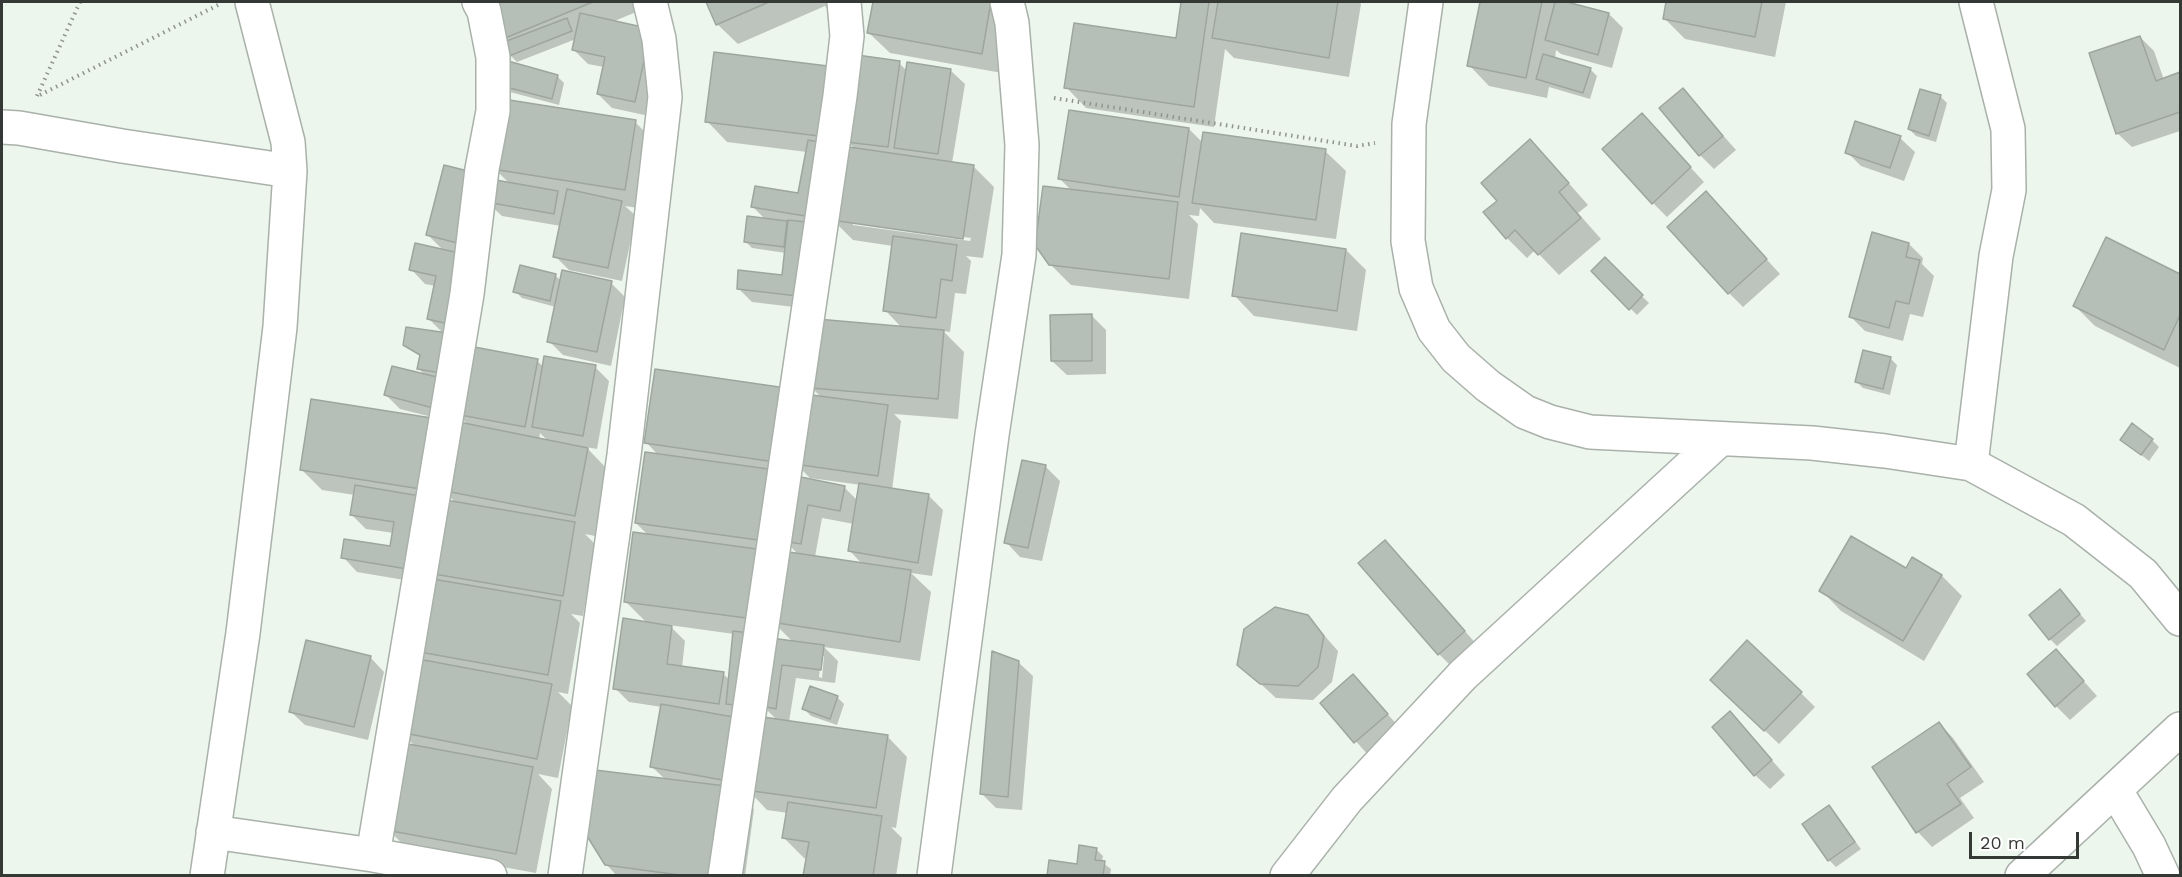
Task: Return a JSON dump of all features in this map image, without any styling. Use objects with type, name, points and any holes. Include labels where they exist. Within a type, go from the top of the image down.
[{"type":"street","points":[[207,876],[243,633],[280,327],[290,171],[288,142],[252,2]]},
{"type":"street","points":[[373,855],[465,306],[482,168],[493,111],[494,57],[480,2]]},
{"type":"street","points":[[565,876],[622,467],[665,98],[659,39],[650,2]]},
{"type":"street","points":[[725,876],[840,96],[847,36],[844,2]]},
{"type":"street","points":[[934,876],[992,435],[1019,255],[1022,145],[1012,23],[1007,2]]},
{"type":"street","points":[[1426,2],[1408,124],[1408,241],[1416,288],[1434,330],[1456,358],[1488,386],[1525,412],[1550,422],[1590,432],[1812,443],[1971,464],[2074,520],[2143,574],[2181,619]]},
{"type":"street","points":[[1971,464],[1996,256],[2008,190],[2008,129],[1976,2]]},
{"type":"street","points":[[2,127],[290,171]]},
{"type":"street","points":[[1287,876],[1347,799],[1463,675],[1720,439]]},
{"type":"street","points":[[2022,876],[2181,729]]},
{"type":"street","points":[[2116,791],[2149,846],[2163,876]]},
{"type":"street","points":[[213,832],[373,855],[490,876]]},
{"type":"path","points":[[80,2],[36,98],[226,2]]},
{"type":"path","points":[[1018,92],[1357,146],[1371,145],[1391,137],[1408,124]]},
{"type":"building","points":[[482,2],[593,2],[498,41]]},
{"type":"building","points":[[706,2],[769,2],[716,25]]},
{"type":"building","points":[[873,2],[991,2],[982,54],[867,33]]},
{"type":"building","points":[[1181,2],[1209,2],[1194,107],[1064,88],[1074,23],[1176,38]]},
{"type":"building","points":[[1218,2],[1338,2],[1329,58],[1212,38]]},
{"type":"building","points":[[1480,2],[1542,2],[1526,78],[1467,66]]},
{"type":"building","points":[[1555,2],[1567,2],[1609,13],[1598,55],[1545,40]]},
{"type":"building","points":[[1666,2],[1762,2],[1755,37],[1663,19]]},
{"type":"building","points":[[580,13],[651,29],[635,102],[597,94],[605,57],[572,50]]},
{"type":"building","points":[[567,18],[572,31],[509,56],[504,42]]},
{"type":"building","points":[[2140,36],[2156,81],[2180,72],[2180,112],[2116,134],[2089,53]]},
{"type":"building","points":[[714,52],[836,67],[827,137],[705,122]]},
{"type":"building","points":[[1543,54],[1591,68],[1583,93],[1536,79]]},
{"type":"building","points":[[857,55],[900,61],[888,147],[846,142]]},
{"type":"building","points":[[508,61],[558,75],[552,99],[502,86]]},
{"type":"building","points":[[907,62],[951,69],[938,154],[894,148]]},
{"type":"building","points":[[1683,88],[1723,136],[1699,156],[1659,108]]},
{"type":"building","points":[[1920,89],[1941,95],[1929,136],[1908,129]]},
{"type":"building","points":[[503,99],[636,120],[625,190],[492,169]]},
{"type":"building","points":[[1069,110],[1189,128],[1179,197],[1058,179]]},
{"type":"building","points":[[1642,113],[1691,167],[1652,204],[1602,149]]},
{"type":"building","points":[[1855,121],[1901,136],[1890,168],[1845,153]]},
{"type":"building","points":[[1203,132],[1326,149],[1316,220],[1192,203]]},
{"type":"building","points":[[1530,139],[1569,183],[1559,192],[1581,218],[1538,255],[1515,230],[1506,239],[1483,212],[1497,201],[1481,183]]},
{"type":"building","points":[[808,140],[831,144],[817,218],[751,207],[755,186],[798,193]]},
{"type":"building","points":[[842,146],[974,165],[963,239],[831,220]]},
{"type":"building","points":[[444,165],[480,174],[461,244],[426,235]]},
{"type":"building","points":[[490,179],[558,191],[554,214],[486,202]]},
{"type":"building","points":[[1043,186],[1178,202],[1169,279],[1049,265],[1035,245]]},
{"type":"building","points":[[567,189],[622,201],[608,268],[553,257]]},
{"type":"building","points":[[1706,191],[1767,259],[1728,294],[1667,227]]},
{"type":"building","points":[[747,216],[787,221],[784,247],[744,242]]},
{"type":"building","points":[[788,220],[815,223],[806,297],[737,289],[738,270],[782,275]]},
{"type":"building","points":[[1872,232],[1909,243],[1906,257],[1920,260],[1909,304],[1896,301],[1889,328],[1849,317]]},
{"type":"building","points":[[1241,233],[1346,249],[1337,311],[1232,296]]},
{"type":"building","points":[[893,236],[957,245],[952,281],[941,279],[936,318],[883,311]]},
{"type":"building","points":[[2106,237],[2180,274],[2180,315],[2164,350],[2073,306]]},
{"type":"building","points":[[415,243],[468,255],[453,325],[427,319],[436,276],[409,270]]},
{"type":"building","points":[[1605,257],[1643,295],[1629,310],[1591,271]]},
{"type":"building","points":[[520,265],[556,274],[550,301],[513,292]]},
{"type":"building","points":[[562,270],[612,281],[597,352],[547,342]]},
{"type":"building","points":[[1092,314],[1092,361],[1051,361],[1050,315]]},
{"type":"building","points":[[817,319],[944,330],[938,399],[811,388]]},
{"type":"building","points":[[406,327],[448,333],[441,373],[417,369],[420,355],[403,345]]},
{"type":"building","points":[[469,346],[538,359],[525,427],[455,414]]},
{"type":"building","points":[[1863,350],[1891,357],[1883,389],[1855,382]]},
{"type":"building","points":[[544,356],[596,365],[583,436],[532,427]]},
{"type":"building","points":[[392,366],[445,379],[437,409],[384,395]]},
{"type":"building","points":[[655,369],[786,388],[775,462],[644,443]]},
{"type":"building","points":[[804,394],[888,405],[878,476],[794,464]]},
{"type":"building","points":[[311,399],[438,419],[427,490],[300,470]]},
{"type":"building","points":[[454,421],[588,448],[575,516],[440,490]]},
{"type":"building","points":[[2132,423],[2153,439],[2141,455],[2120,440]]},
{"type":"building","points":[[645,452],[776,470],[765,541],[635,523]]},
{"type":"building","points":[[1022,460],[1046,465],[1028,548],[1004,543]]},
{"type":"building","points":[[796,476],[845,486],[840,511],[808,505],[801,544],[783,541]]},
{"type":"building","points":[[859,483],[929,494],[918,563],[848,551]]},
{"type":"building","points":[[355,485],[426,497],[413,570],[341,558],[344,539],[390,546],[394,522],[350,515]]},
{"type":"building","points":[[440,499],[575,522],[563,596],[428,573]]},
{"type":"building","points":[[633,532],[764,550],[754,619],[624,602]]},
{"type":"building","points":[[1851,536],[1906,568],[1912,557],[1942,575],[1903,641],[1819,591]]},
{"type":"building","points":[[1385,540],[1465,631],[1438,655],[1358,563]]},
{"type":"building","points":[[782,551],[911,570],[900,642],[771,622]]},
{"type":"building","points":[[427,578],[561,601],[548,675],[414,651]]},
{"type":"building","points":[[2060,589],[2080,614],[2049,640],[2029,615]]},
{"type":"building","points":[[1275,607],[1308,615],[1324,636],[1318,667],[1298,686],[1260,684],[1237,665],[1244,629]]},
{"type":"building","points":[[623,618],[672,626],[667,664],[724,672],[719,704],[613,689]]},
{"type":"building","points":[[733,631],[750,633],[743,706],[726,704]]},
{"type":"building","points":[[771,638],[824,645],[821,670],[782,665],[776,709],[761,706]]},
{"type":"building","points":[[306,640],[371,656],[354,727],[289,712]]},
{"type":"building","points":[[1747,640],[1802,692],[1764,731],[1710,680]]},
{"type":"building","points":[[2056,649],[2084,681],[2055,707],[2027,674]]},
{"type":"building","points":[[992,651],[1019,661],[1008,797],[980,794]]},
{"type":"building","points":[[413,658],[552,684],[537,759],[399,732]]},
{"type":"building","points":[[1353,674],[1388,714],[1354,743],[1320,703]]},
{"type":"building","points":[[810,686],[838,696],[830,719],[802,709]]},
{"type":"building","points":[[661,704],[739,718],[728,781],[650,767]]},
{"type":"building","points":[[1730,711],[1772,760],[1754,776],[1712,727]]},
{"type":"building","points":[[756,716],[888,735],[876,808],[745,790]]},
{"type":"building","points":[[1939,722],[1971,767],[1947,784],[1961,804],[1916,833],[1872,767]]},
{"type":"building","points":[[403,743],[533,767],[516,854],[386,830]]},
{"type":"building","points":[[595,770],[734,787],[723,876],[687,876],[605,865],[587,836]]},
{"type":"building","points":[[788,802],[882,816],[873,876],[803,876],[809,842],[782,838]]},
{"type":"building","points":[[1829,805],[1855,842],[1828,861],[1802,824]]},
{"type":"building","points":[[1079,845],[1097,848],[1095,860],[1105,861],[1103,876],[1047,876],[1049,860],[1077,864]]}]
